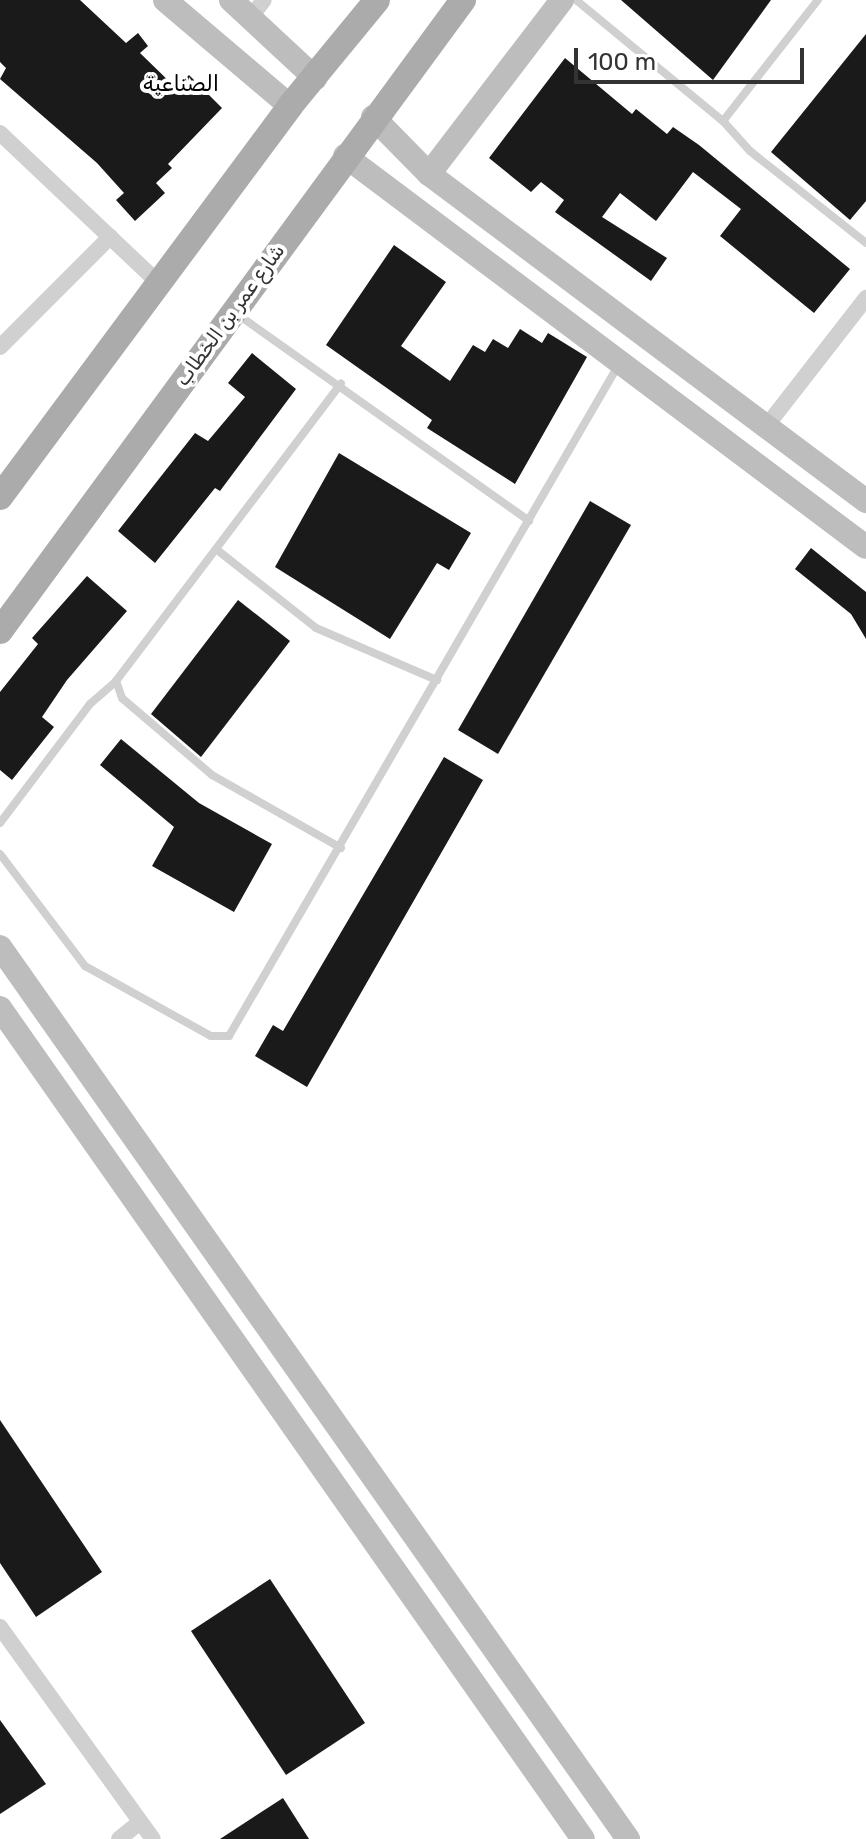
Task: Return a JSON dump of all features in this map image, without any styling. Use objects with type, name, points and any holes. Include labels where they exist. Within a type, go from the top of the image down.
[{"type":"main road","points":[[0,497],[161,285],[290,106],[377,0]]},
{"type":"main road","name":"شارع عمر بن الخطاب","points":[[0,631],[373,117],[463,0]]},
{"type":"street","points":[[165,0],[290,106]]},
{"type":"street","points":[[231,0],[258,8],[315,78]]},
{"type":"street","points":[[429,174],[562,0]]},
{"type":"street","points":[[373,117],[429,174],[768,424],[866,501]]},
{"type":"street","points":[[0,133],[161,285]]},
{"type":"street","points":[[345,156],[621,360],[866,547]]},
{"type":"street","points":[[0,347],[110,237]]},
{"type":"street","points":[[768,424],[866,298]]},
{"type":"street","points":[[0,947],[628,1839]]},
{"type":"street","points":[[0,1008],[583,1839]]},
{"type":"street","points":[[0,1627],[153,1839]]},
{"type":"street","points":[[119,1839],[140,1822]]},
{"type":"lane","points":[[576,0],[723,121],[750,151],[866,243]]},
{"type":"lane","points":[[723,121],[818,0]]},
{"type":"lane","points":[[233,311],[341,384],[529,521]]},
{"type":"lane","points":[[0,854],[85,966],[211,1036],[229,1036],[341,848],[621,360]]},
{"type":"lane","points":[[0,823],[90,704],[116,681],[341,384]]},
{"type":"lane","points":[[216,549],[316,628],[437,680]]},
{"type":"lane","points":[[116,681],[122,698],[212,775],[341,848]]},
{"type":"building","points":[[0,0],[80,0],[126,43],[138,33],[148,46],[140,53],[176,88],[189,75],[222,108],[168,164],[172,168],[156,183],[165,193],[135,221],[116,200],[124,193],[97,163],[0,79],[6,68],[0,62]]},
{"type":"building","points":[[621,0],[771,0],[713,80]]},
{"type":"building","points":[[866,34],[866,201],[850,220],[771,152]]},
{"type":"building","points":[[565,58],[632,114],[636,109],[667,134],[673,127],[699,145],[850,269],[814,313],[720,236],[741,209],[693,172],[656,221],[620,193],[602,217],[667,258],[651,281],[555,212],[564,200],[541,182],[531,192],[489,158]]},
{"type":"building","points":[[394,245],[446,282],[401,346],[450,381],[473,345],[485,352],[493,339],[508,348],[520,329],[542,343],[548,333],[587,357],[515,484],[427,428],[432,420],[326,345]]},
{"type":"building","points":[[252,353],[296,389],[220,491],[215,488],[155,563],[118,531],[195,433],[208,441],[245,397],[228,383]]},
{"type":"building","points":[[339,453],[471,533],[449,570],[437,563],[390,639],[275,567]]},
{"type":"building","points":[[590,501],[631,525],[498,754],[458,730]]},
{"type":"building","points":[[811,548],[866,592],[866,639],[851,614],[795,569]]},
{"type":"building","points":[[87,576],[127,611],[67,680],[42,717],[54,727],[12,780],[0,770],[0,692],[38,644],[32,638]]},
{"type":"building","points":[[238,600],[290,641],[201,757],[151,714]]},
{"type":"building","points":[[121,739],[199,803],[272,844],[234,912],[152,866],[174,827],[100,765]]},
{"type":"building","points":[[444,757],[483,780],[307,1087],[255,1056],[273,1025],[283,1031]]},
{"type":"building","points":[[0,1420],[102,1572],[36,1617],[0,1563]]},
{"type":"building","points":[[270,1579],[365,1723],[286,1775],[191,1631]]},
{"type":"building","points":[[0,1720],[46,1784],[0,1814]]},
{"type":"building","points":[[283,1798],[309,1839],[220,1839]]},
{"type":"district","name":"الصناعية","points":[[181,84]]}]
